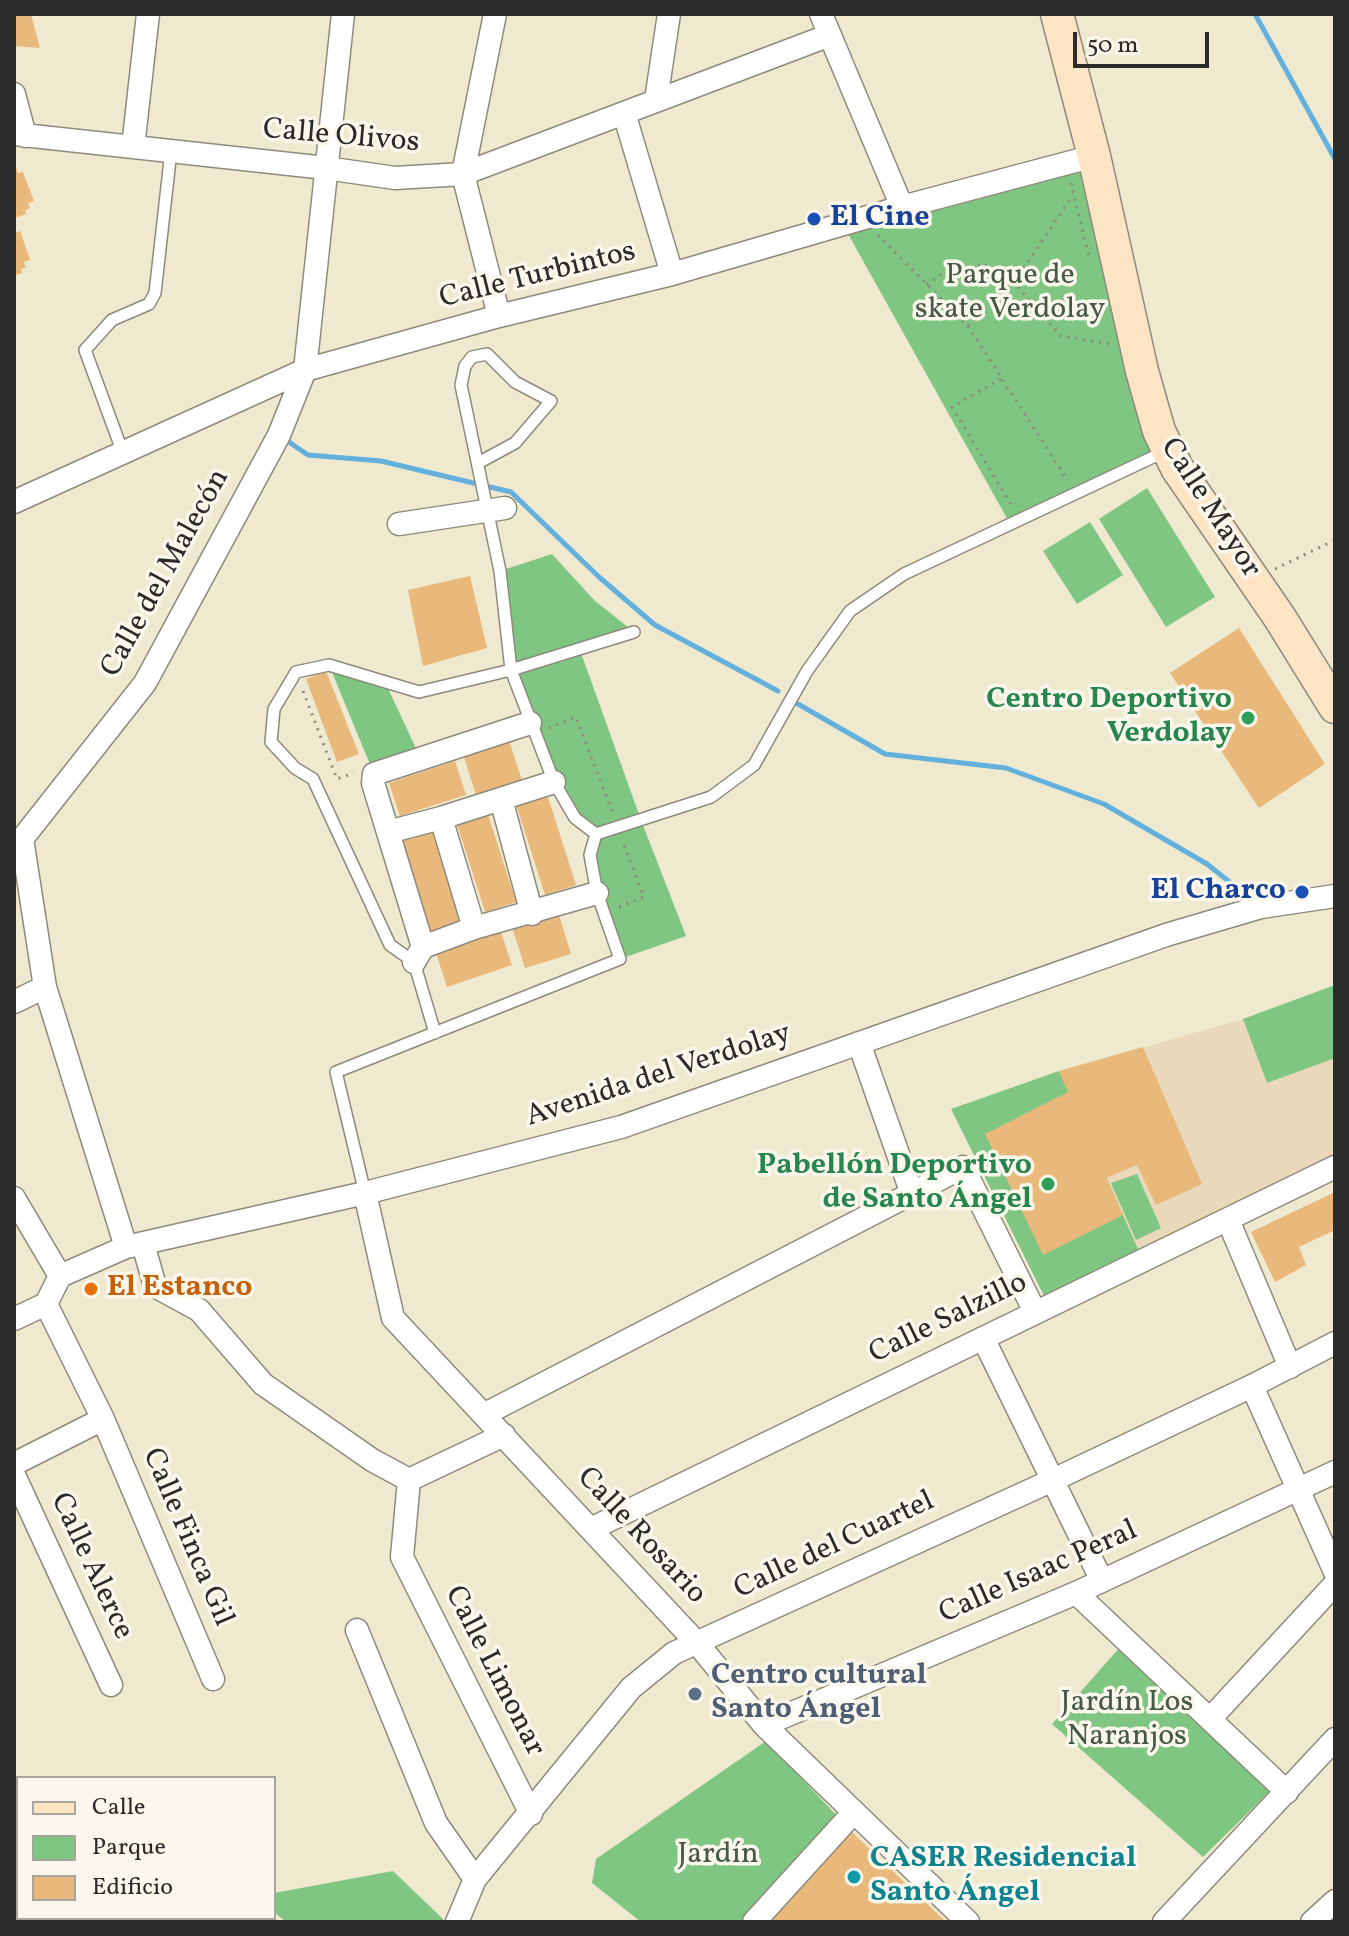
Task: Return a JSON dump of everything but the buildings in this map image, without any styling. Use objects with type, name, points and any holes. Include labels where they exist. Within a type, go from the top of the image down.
[{"type":"main road","name":"Calle Mayor","points":[[1057,14],[1094,156],[1142,371],[1167,451],[1335,707]]},
{"type":"street","points":[[133,147],[148,14]]},
{"type":"street","name":"Calle del Malecón","points":[[343,14],[305,370],[279,435],[145,683],[22,839],[45,987],[134,1246],[155,1286],[199,1310],[263,1384],[372,1460],[409,1480]]},
{"type":"street","points":[[495,14],[463,174],[499,316]]},
{"type":"street","points":[[656,100],[669,14]]},
{"type":"street","points":[[826,24],[902,207]]},
{"type":"street","name":"Calle Olivos","points":[[20,135],[395,178],[463,174],[656,100],[826,24]]},
{"type":"street","points":[[14,94],[20,135]]},
{"type":"street","points":[[624,113],[672,274]]},
{"type":"street","name":"Calle Turbintos","points":[[14,502],[305,370],[499,316],[672,274],[902,207],[1094,156]]},
{"type":"street","points":[[399,524],[491,504]]},
{"type":"street","points":[[532,728],[374,774],[373,783],[418,954],[474,928],[532,914],[600,903]]},
{"type":"street","points":[[388,832],[554,782]]},
{"type":"street","points":[[501,799],[532,914]]},
{"type":"street","points":[[441,818],[474,928]]},
{"type":"street","name":"Avenida del Verdolay","points":[[60,1276],[134,1246],[365,1193],[621,1127],[1166,935],[1261,907],[1335,896]]},
{"type":"street","points":[[14,1002],[45,987]]},
{"type":"street","points":[[859,1043],[912,1194]]},
{"type":"street","points":[[485,1414],[963,1167],[1035,1312]]},
{"type":"street","name":"Calle Salzillo","points":[[591,1529],[1335,1167]]},
{"type":"street","name":"Calle Rosario","points":[[365,1193],[393,1318],[697,1643],[764,1725],[968,1922]]},
{"type":"street","points":[[14,1198],[60,1276],[46,1304],[14,1319]]},
{"type":"street","points":[[1228,1220],[1290,1367]]},
{"type":"street","name":"Calle Finca Gil","points":[[46,1304],[103,1419],[213,1679]]},
{"type":"street","points":[[983,1338],[1101,1579]]},
{"type":"street","name":"Calle del Cuartel","points":[[457,1922],[475,1879],[631,1688],[674,1653],[1053,1480],[1252,1386],[1335,1343]]},
{"type":"street","points":[[1252,1386],[1335,1572]]},
{"type":"street","points":[[14,1464],[103,1419]]},
{"type":"street","points":[[409,1480],[504,1435]]},
{"type":"street","name":"Calle Isaac Peral","points":[[764,1725],[1076,1593],[1335,1472]]},
{"type":"street","name":"Calle Alerce","points":[[14,1475],[111,1685]]},
{"type":"street","name":"Calle Limonar","points":[[409,1480],[402,1557],[531,1814]]},
{"type":"street","points":[[1210,1719],[1335,1584]]},
{"type":"street","points":[[1076,1593],[1287,1792]]},
{"type":"street","points":[[357,1630],[436,1823],[475,1879]]},
{"type":"street","points":[[1164,1922],[1335,1739]]},
{"type":"street","points":[[754,1922],[854,1812]]},
{"type":"street","points":[[1312,1922],[1335,1901]]},
{"type":"lane","points":[[123,453],[85,350],[112,320],[149,304],[155,293],[171,151]]},
{"type":"lane","points":[[478,463],[515,443],[551,401],[515,382],[487,354],[472,357],[465,366],[461,385],[478,463],[491,504],[511,670],[554,782],[575,818],[596,834]]},
{"type":"lane","points":[[596,834],[711,797],[754,765],[807,671],[850,611],[904,574],[1167,451]]},
{"type":"lane","points":[[435,1033],[418,954],[390,945],[313,779],[295,768],[271,742],[274,709],[296,672],[329,665],[419,692],[511,670],[634,632]]},
{"type":"lane","points":[[365,1193],[336,1072],[620,959],[600,903],[590,855],[596,834]]},
{"type":"path","points":[[968,326],[1027,264],[1094,156]]},
{"type":"path","points":[[861,219],[968,326],[1076,495]]},
{"type":"path","points":[[927,285],[948,269],[988,265],[1012,280],[1061,336],[1111,344]]},
{"type":"path","points":[[1001,379],[952,407],[1020,518]]},
{"type":"path","points":[[1253,579],[1335,540]]},
{"type":"path","points":[[296,672],[337,779]]},
{"type":"path","points":[[532,728],[576,717],[644,897],[600,903]]},
{"type":"shaded area","points":[[1335,985],[1335,1167],[1143,1260],[1059,1072],[1243,1019]]},
{"type":"green space","name":"Parque de skate Verdolay","points":[[1094,156],[1167,451],[1009,522],[843,225]]},
{"type":"green space","points":[[1147,488],[1215,597],[1166,627],[1099,519]]},
{"type":"green space","points":[[1090,522],[1123,575],[1077,604],[1043,551]]},
{"type":"green space","points":[[552,554],[594,600],[634,632],[580,650],[686,936],[620,959],[590,855],[596,834],[575,818],[511,670],[500,571]]},
{"type":"green space","points":[[329,665],[386,684],[420,757],[374,774]]},
{"type":"green space","points":[[1335,985],[1335,1058],[1267,1083],[1243,1019]]},
{"type":"green space","name":"Pabellón Deportivo de Santo Ángel","points":[[1059,1071],[1143,1260],[1045,1298],[951,1109]]},
{"type":"green space","points":[[1137,1174],[1161,1228],[1136,1240],[1111,1183]]},
{"type":"green space","name":"Jardín Los Naranjos","points":[[1121,1646],[1272,1789],[1203,1857],[1052,1724]]},
{"type":"green space","name":"Jardín","points":[[766,1741],[841,1820],[747,1922],[641,1922],[592,1883],[596,1859]]},
{"type":"green space","points":[[393,1871],[446,1922],[286,1922],[276,1914],[276,1893]]},
{"type":"waterway","points":[[1255,14],[1335,159]]},
{"type":"waterway","points":[[283,438],[308,455],[381,461],[511,492],[599,577],[655,625],[778,691]]},
{"type":"waterway","points":[[798,704],[885,754],[1006,768],[1104,804],[1207,864],[1255,902]]},
{"type":"place","name":"El Cine","points":[[814,219]]},
{"type":"place","name":"Centro Deportivo Verdolay","points":[[1248,718]]},
{"type":"place","name":"El Charco","points":[[1302,892]]},
{"type":"place","name":"Pabellón Deportivo de Santo Ángel","points":[[1048,1184]]},
{"type":"place","name":"El Estanco","points":[[91,1289]]},
{"type":"place","name":"Centro cultural Santo Ángel","points":[[695,1694]]},
{"type":"place","name":"CASER Residencial Santo Ángel","points":[[854,1877]]}]
